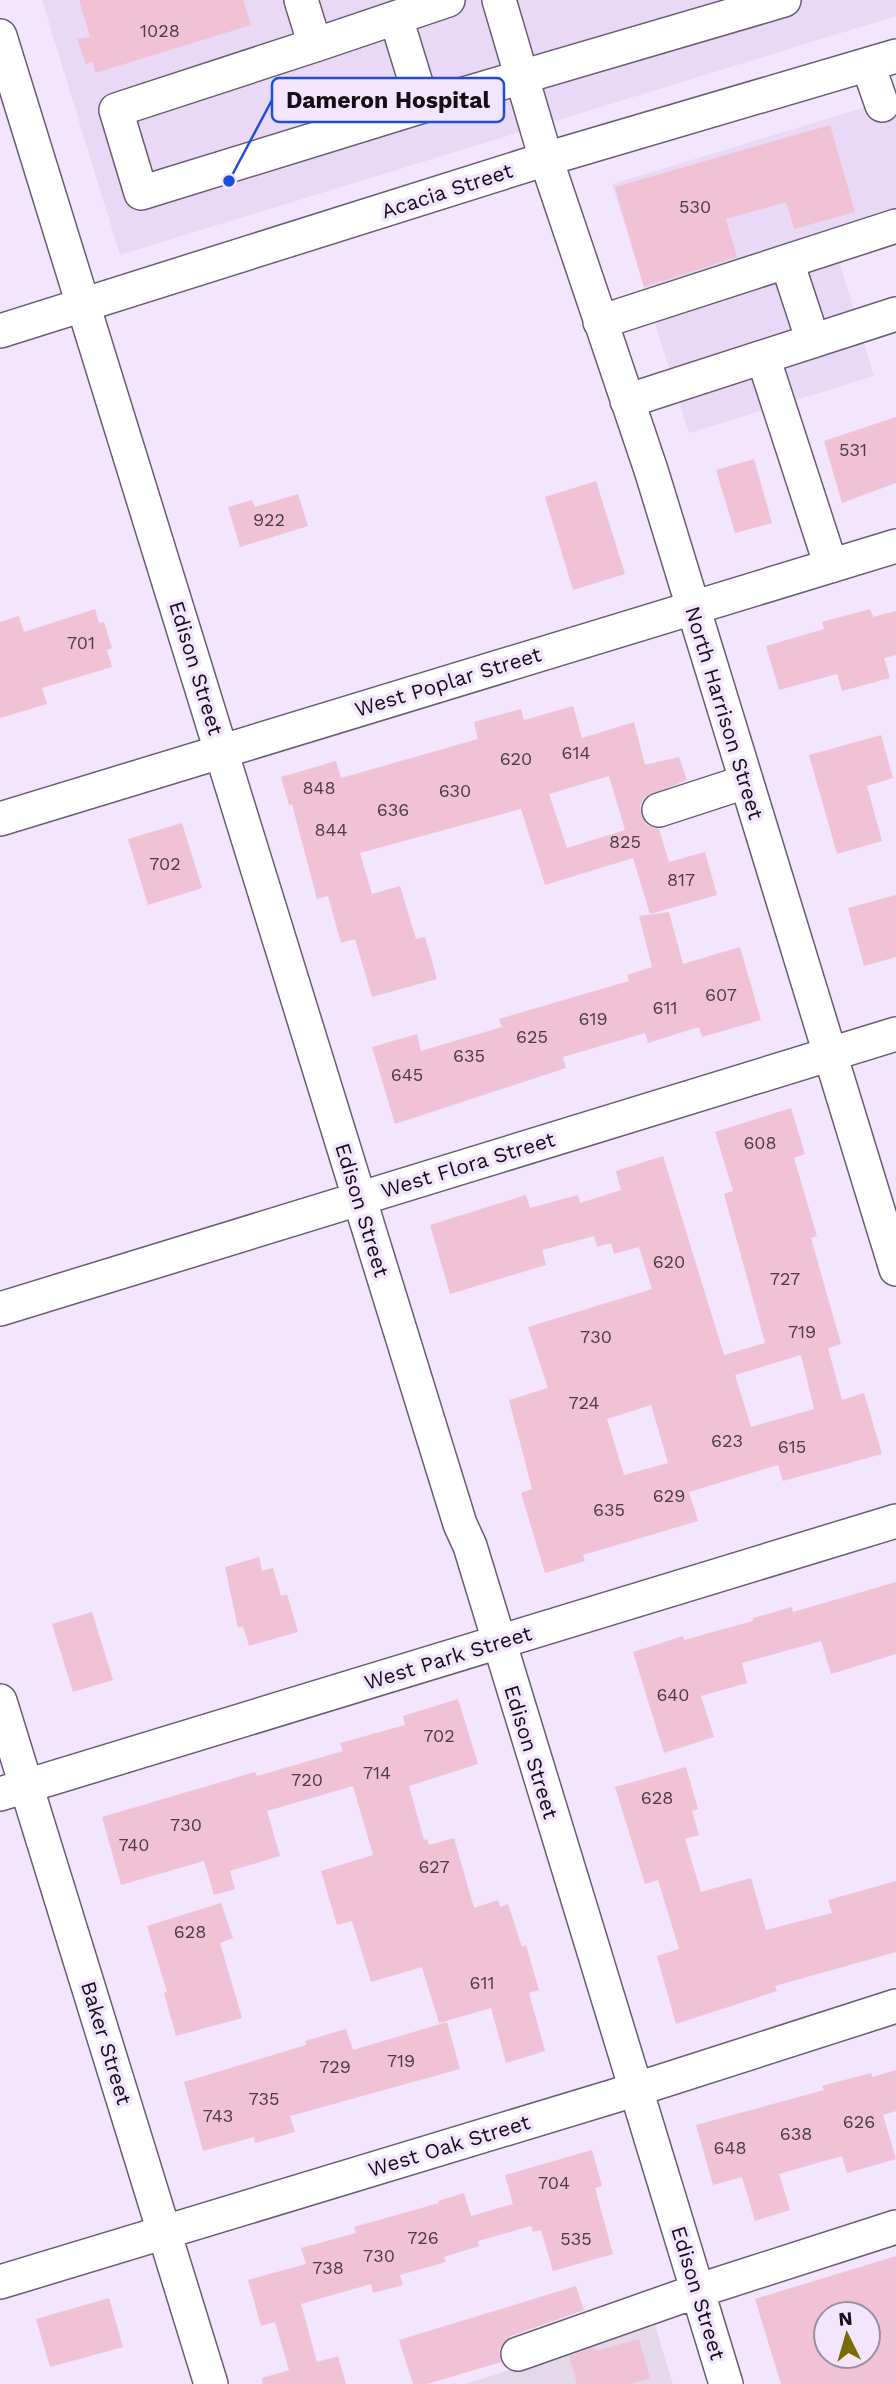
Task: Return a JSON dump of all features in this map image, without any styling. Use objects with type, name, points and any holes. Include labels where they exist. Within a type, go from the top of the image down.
[{"type":"street","points":[[300,0],[315,45]]},
{"type":"street","points":[[448,0],[116,110],[141,193],[423,106],[784,0]]},
{"type":"street","name":"North Harrison Street","points":[[499,0],[546,159],[627,401],[692,608],[896,1269]]},
{"type":"street","points":[[396,18],[423,106]]},
{"type":"street","name":"Edison Street","points":[[0,36],[358,1199],[460,1524],[470,1546],[497,1643],[726,2384]]},
{"type":"street","points":[[882,60],[882,104]]},
{"type":"street","name":"Acacia Street","points":[[0,331],[546,159],[882,60]]},
{"type":"street","points":[[600,322],[896,226]]},
{"type":"street","points":[[787,262],[813,341]]},
{"type":"street","points":[[627,401],[896,314]]},
{"type":"street","points":[[763,357],[831,566]]},
{"type":"street","name":"West Poplar Street","points":[[0,819],[896,546]]},
{"type":"street","points":[[659,810],[746,782]]},
{"type":"street","name":"West Flora Street","points":[[0,1309],[896,1034]]},
{"type":"street","name":"West Park Street","points":[[13,1790],[896,1521]]},
{"type":"street","name":"Baker Street","points":[[0,1701],[13,1790],[164,2232],[212,2384]]},
{"type":"street","name":"West Oak Street","points":[[0,2282],[634,2090],[896,2006]]},
{"type":"street","points":[[518,2354],[697,2291],[896,2227]]},
{"type":"shaded area","points":[[42,0],[896,0],[896,16],[120,255]]},
{"type":"shaded area","points":[[896,98],[896,232],[836,251],[874,376],[689,433],[612,184]]},
{"type":"shaded area","points":[[655,2326],[673,2384],[465,2384]]},
{"type":"building","points":[[79,0],[243,0],[251,25],[95,73],[93,62],[86,64],[77,39],[90,37]]},
{"type":"building","points":[[830,125],[855,212],[794,229],[786,202],[726,219],[737,257],[644,287],[615,187]]},
{"type":"building","points":[[896,417],[896,483],[842,503],[824,441]]},
{"type":"building","points":[[754,459],[772,523],[735,533],[716,470]]},
{"type":"building","points":[[596,481],[625,574],[573,590],[545,497]]},
{"type":"building","points":[[298,494],[308,526],[240,547],[228,507],[252,500],[255,507]]},
{"type":"building","points":[[95,609],[99,623],[104,622],[112,648],[107,650],[112,667],[42,688],[47,704],[0,718],[0,622],[19,616],[24,632]]},
{"type":"building","points":[[870,609],[873,617],[896,611],[896,655],[884,658],[890,678],[842,691],[837,674],[779,690],[766,646],[824,629],[822,622]]},
{"type":"building","points":[[573,706],[582,738],[634,722],[645,765],[679,757],[687,780],[645,797],[640,805],[641,815],[647,825],[659,829],[669,862],[705,852],[717,895],[650,914],[633,858],[545,885],[521,809],[360,853],[372,894],[400,886],[416,939],[425,937],[437,979],[372,997],[355,939],[341,943],[328,896],[317,899],[292,804],[289,805],[281,777],[336,761],[341,778],[478,739],[474,722],[521,709],[524,720]],"holes":[[[609,776],[625,830],[567,848],[549,794]]]},
{"type":"building","points":[[881,735],[893,778],[867,786],[882,841],[837,854],[809,755]]},
{"type":"building","points":[[182,823],[202,888],[148,905],[128,839]]},
{"type":"building","points":[[896,895],[896,957],[864,966],[848,908]]},
{"type":"building","points":[[669,912],[683,964],[740,947],[761,1020],[702,1037],[699,1027],[648,1043],[645,1033],[563,1057],[566,1068],[395,1124],[372,1047],[417,1034],[421,1051],[502,1027],[499,1019],[629,981],[627,975],[652,967],[639,916]]},
{"type":"building","points":[[791,1108],[805,1154],[794,1158],[817,1236],[811,1238],[841,1344],[828,1348],[842,1400],[864,1393],[882,1454],[783,1481],[778,1465],[689,1492],[698,1521],[583,1555],[585,1561],[545,1573],[521,1493],[532,1489],[509,1400],[548,1388],[528,1327],[652,1289],[639,1247],[614,1254],[611,1243],[597,1247],[594,1236],[542,1250],[546,1265],[450,1294],[430,1225],[526,1195],[530,1208],[578,1195],[580,1203],[621,1190],[616,1171],[663,1156],[724,1355],[765,1343],[724,1194],[733,1191],[715,1132]],"holes":[[[801,1355],[814,1409],[751,1427],[735,1375]],[[651,1405],[668,1463],[624,1475],[607,1419]]]},
{"type":"building","points":[[259,1557],[262,1571],[273,1568],[281,1596],[287,1594],[298,1632],[249,1646],[243,1626],[238,1628],[225,1567]]},
{"type":"building","points":[[896,1582],[896,1654],[831,1674],[821,1641],[742,1663],[747,1683],[701,1696],[714,1737],[664,1753],[633,1652],[683,1636],[684,1640],[792,1607],[793,1612]]},
{"type":"building","points":[[92,1612],[113,1680],[73,1692],[52,1624]]},
{"type":"building","points":[[458,1699],[478,1764],[409,1786],[424,1840],[427,1839],[429,1845],[454,1838],[474,1908],[498,1900],[500,1907],[508,1904],[522,1947],[526,1945],[539,1990],[529,1993],[545,2051],[506,2063],[491,2008],[439,2023],[422,1967],[371,1982],[352,1921],[337,1925],[321,1871],[373,1855],[353,1786],[267,1811],[280,1856],[230,1871],[235,1889],[214,1895],[204,1861],[121,1885],[102,1817],[255,1772],[257,1776],[343,1751],[340,1743],[405,1725],[403,1716]]},
{"type":"building","points":[[686,1767],[698,1809],[692,1811],[699,1835],[685,1839],[701,1892],[751,1878],[766,1930],[832,1913],[828,1900],[896,1881],[896,1952],[775,1986],[777,1991],[676,2024],[657,1956],[679,1949],[658,1880],[645,1884],[615,1787]]},
{"type":"building","points":[[221,1903],[233,1938],[220,1943],[242,2018],[176,2036],[164,1993],[167,1992],[147,1926]]},
{"type":"building","points":[[447,2022],[460,2069],[290,2116],[295,2132],[255,2143],[254,2137],[203,2151],[184,2082],[306,2045],[305,2041],[346,2029],[353,2050]]},
{"type":"building","points":[[896,2070],[896,2111],[883,2115],[896,2159],[847,2173],[842,2156],[779,2174],[790,2210],[755,2221],[742,2177],[713,2185],[696,2125],[824,2090],[822,2086],[871,2073],[872,2077]]},
{"type":"building","points":[[592,2150],[602,2186],[595,2188],[613,2254],[553,2271],[541,2230],[533,2232],[531,2226],[478,2241],[479,2246],[444,2257],[446,2262],[400,2275],[403,2285],[373,2293],[371,2284],[301,2304],[317,2362],[338,2356],[346,2384],[263,2384],[262,2378],[289,2370],[275,2322],[261,2326],[248,2280],[306,2264],[301,2248],[356,2233],[354,2227],[439,2203],[438,2201],[464,2193],[471,2216],[513,2204],[505,2175]]},
{"type":"building","points":[[896,2256],[896,2384],[781,2384],[755,2299]]},
{"type":"building","points":[[576,2286],[584,2310],[511,2336],[499,2350],[501,2362],[427,2384],[413,2384],[399,2340]]},
{"type":"building","points":[[109,2298],[123,2347],[50,2367],[36,2319]]},
{"type":"building","points":[[639,2339],[650,2378],[629,2384],[577,2384],[569,2356],[595,2347],[596,2351]]},
{"type":"place","name":"Dameron Hospital","points":[[229,181]]}]
